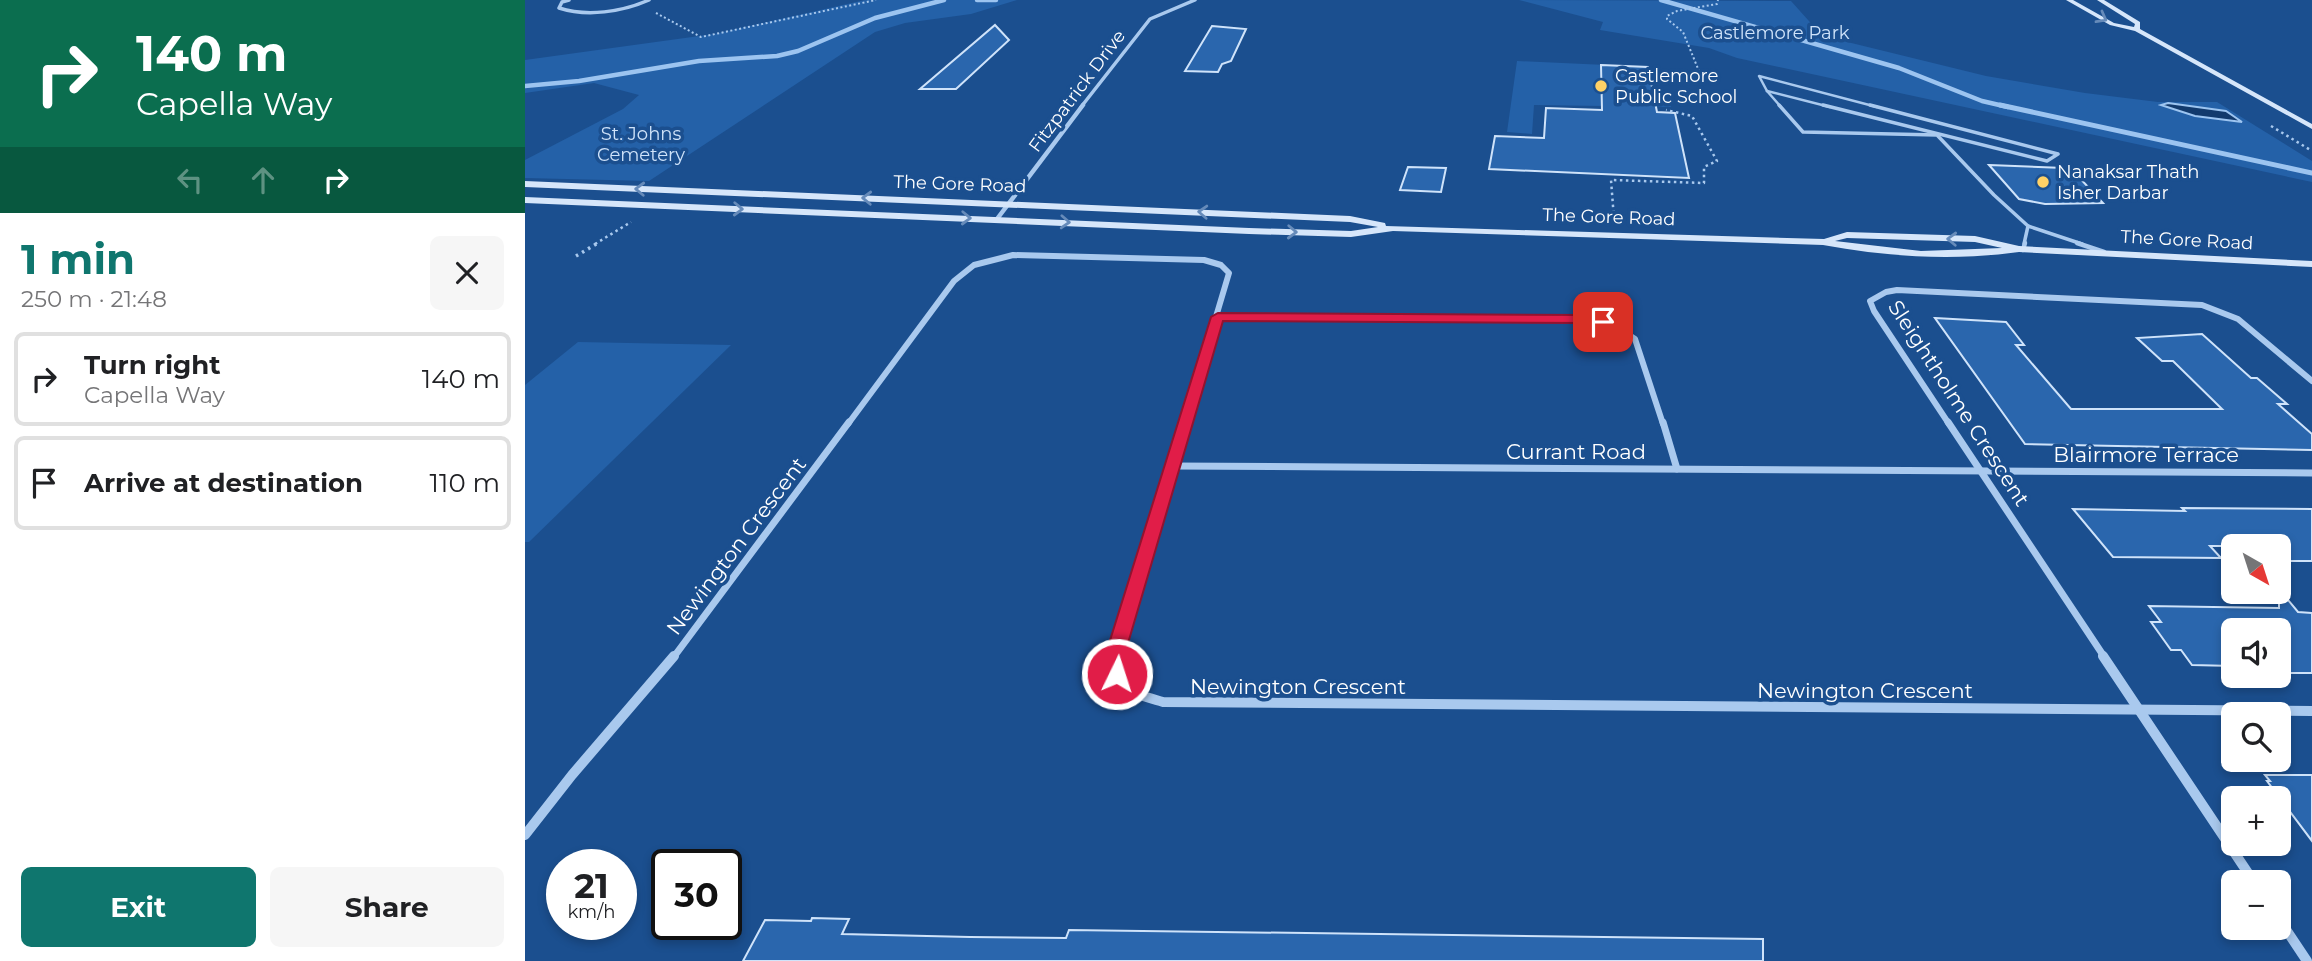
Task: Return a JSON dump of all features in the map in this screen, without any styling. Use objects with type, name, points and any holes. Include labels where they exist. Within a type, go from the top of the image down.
[{"type":"main road","points":[[2069,0],[2112,24],[2137,30],[2312,127]]},
{"type":"main road","points":[[2100,0],[2138,23],[2137,30]]},
{"type":"main road","name":"The Gore Road","points":[[525,184],[1350,219],[1393,228],[1823,242],[1859,249],[1989,254],[2021,249],[2312,264]]},
{"type":"main road","name":"The Gore Road","points":[[525,200],[1351,234],[1393,228]]},
{"type":"street","points":[[569,0],[559,8],[584,12],[649,0]]},
{"type":"street","name":"Fitzpatrick Drive","points":[[997,219],[1150,19],[1195,0]]},
{"type":"street","name":"Newington Crescent","points":[[525,835],[572,775],[688,640],[954,281],[971,265],[1013,255],[1204,260],[1221,265],[1229,273],[1117,650],[1117,674],[1129,692],[1163,702],[2312,711]]},
{"type":"street","name":"Sleightholme Crescent","points":[[2246,870],[1874,311],[1870,301],[1897,290],[2202,305],[2238,319],[2312,382]]},
{"type":"street","points":[[1218,317],[1589,319],[1616,326],[1634,335],[1639,345],[1677,470]]},
{"type":"street","name":"Currant Road","points":[[1172,466],[1981,470]]},
{"type":"street","name":"Blairmore Terrace","points":[[1981,470],[2312,473]]},
{"type":"street","points":[[2291,937],[2307,961]]},
{"type":"lane","points":[[1767,91],[2047,161],[2058,154],[1759,76],[1767,91],[1803,132],[1937,135],[1994,195],[2028,226],[2111,254]]},
{"type":"lane","points":[[1937,135],[1943,123]]},
{"type":"lane","points":[[2021,249],[2028,226]]},
{"type":"path","points":[[643,3],[701,37],[876,0]]},
{"type":"path","points":[[1701,76],[1683,32],[1667,19],[1667,16],[1677,11],[1717,4],[1718,0]]},
{"type":"path","points":[[1614,219],[1611,180],[1704,183],[1704,167],[1717,161],[1692,116],[1665,110]]},
{"type":"path","points":[[576,256],[633,221]]},
{"type":"green space","name":"St. Johns Cemetery","points":[[865,0],[1017,0],[971,14],[905,23],[875,32],[649,181],[525,178],[525,160],[623,109],[639,95],[594,83],[525,93],[525,60],[714,34]]},
{"type":"green space","name":"Castlemore Park","points":[[1519,0],[1791,1],[1817,30],[1831,38],[1986,76],[2158,102],[2217,102],[2312,161],[2312,182],[1737,58],[1709,48],[1600,30],[1603,22]]},
{"type":"green space","points":[[1517,61],[1650,67],[1654,90],[1669,98],[1671,107],[1534,105],[1532,134],[1507,132]]},
{"type":"green space","points":[[578,342],[731,345],[529,542],[525,542],[525,385]]},
{"type":"shaded area","points":[[2168,103],[2226,111],[2242,122],[2195,116],[2161,105]]},
{"type":"building","points":[[995,25],[1009,40],[956,89],[920,89]]},
{"type":"building","points":[[1212,26],[1246,29],[1231,61],[1222,64],[1218,72],[1185,71]]},
{"type":"building","points":[[1601,65],[1648,67],[1657,112],[1675,113],[1689,178],[1489,169],[1495,136],[1544,138],[1546,108],[1602,110]]},
{"type":"building","name":"Nanaksar Thath Isher Darbar","points":[[1989,165],[2064,168],[2069,174],[2076,174],[2103,203],[2045,204],[2019,199]]},
{"type":"building","points":[[1408,167],[1446,168],[1441,192],[1400,190]]},
{"type":"building","points":[[1935,318],[2006,322],[2024,345],[2016,345],[2071,409],[2222,409],[2173,361],[2162,361],[2137,338],[2202,334],[2251,378],[2257,378],[2287,404],[2278,404],[2312,434],[2312,450],[2025,444]]},
{"type":"building","points":[[2182,508],[2312,509],[2312,561],[2291,561],[2291,534],[2221,534],[2221,546],[2210,546],[2221,558],[2113,557],[2073,509],[2185,511]]},
{"type":"building","points":[[2279,604],[2291,604],[2298,612],[2312,613],[2312,673],[2291,673],[2291,618],[2221,618],[2221,666],[2192,665],[2181,650],[2171,650],[2151,622],[2161,622],[2149,606],[2279,608]]},
{"type":"building","points":[[2265,775],[2312,775],[2312,841],[2291,813],[2291,786],[2271,786],[2267,781],[2270,781]]},
{"type":"building","points":[[812,918],[849,919],[842,934],[970,937],[1066,938],[1069,930],[1763,939],[1763,961],[743,961],[765,920],[811,921]]},
{"type":"waterway","points":[[525,86],[579,81],[699,61],[777,56],[798,51],[875,18],[944,0]]},
{"type":"waterway","points":[[977,0],[996,0]]},
{"type":"waterway","points":[[1661,0],[1899,68],[1982,101],[2008,107]]},
{"type":"waterway","points":[[2000,105],[2312,173]]},
{"type":"place","name":"Castlemore Public School","points":[[1601,86]]},
{"type":"place","name":"Nanaksar Thath Isher Darbar","points":[[2043,182]]},
{"type":"route","points":[[1117,674],[1117,650],[1218,317],[1589,319],[1603,322]]}]
